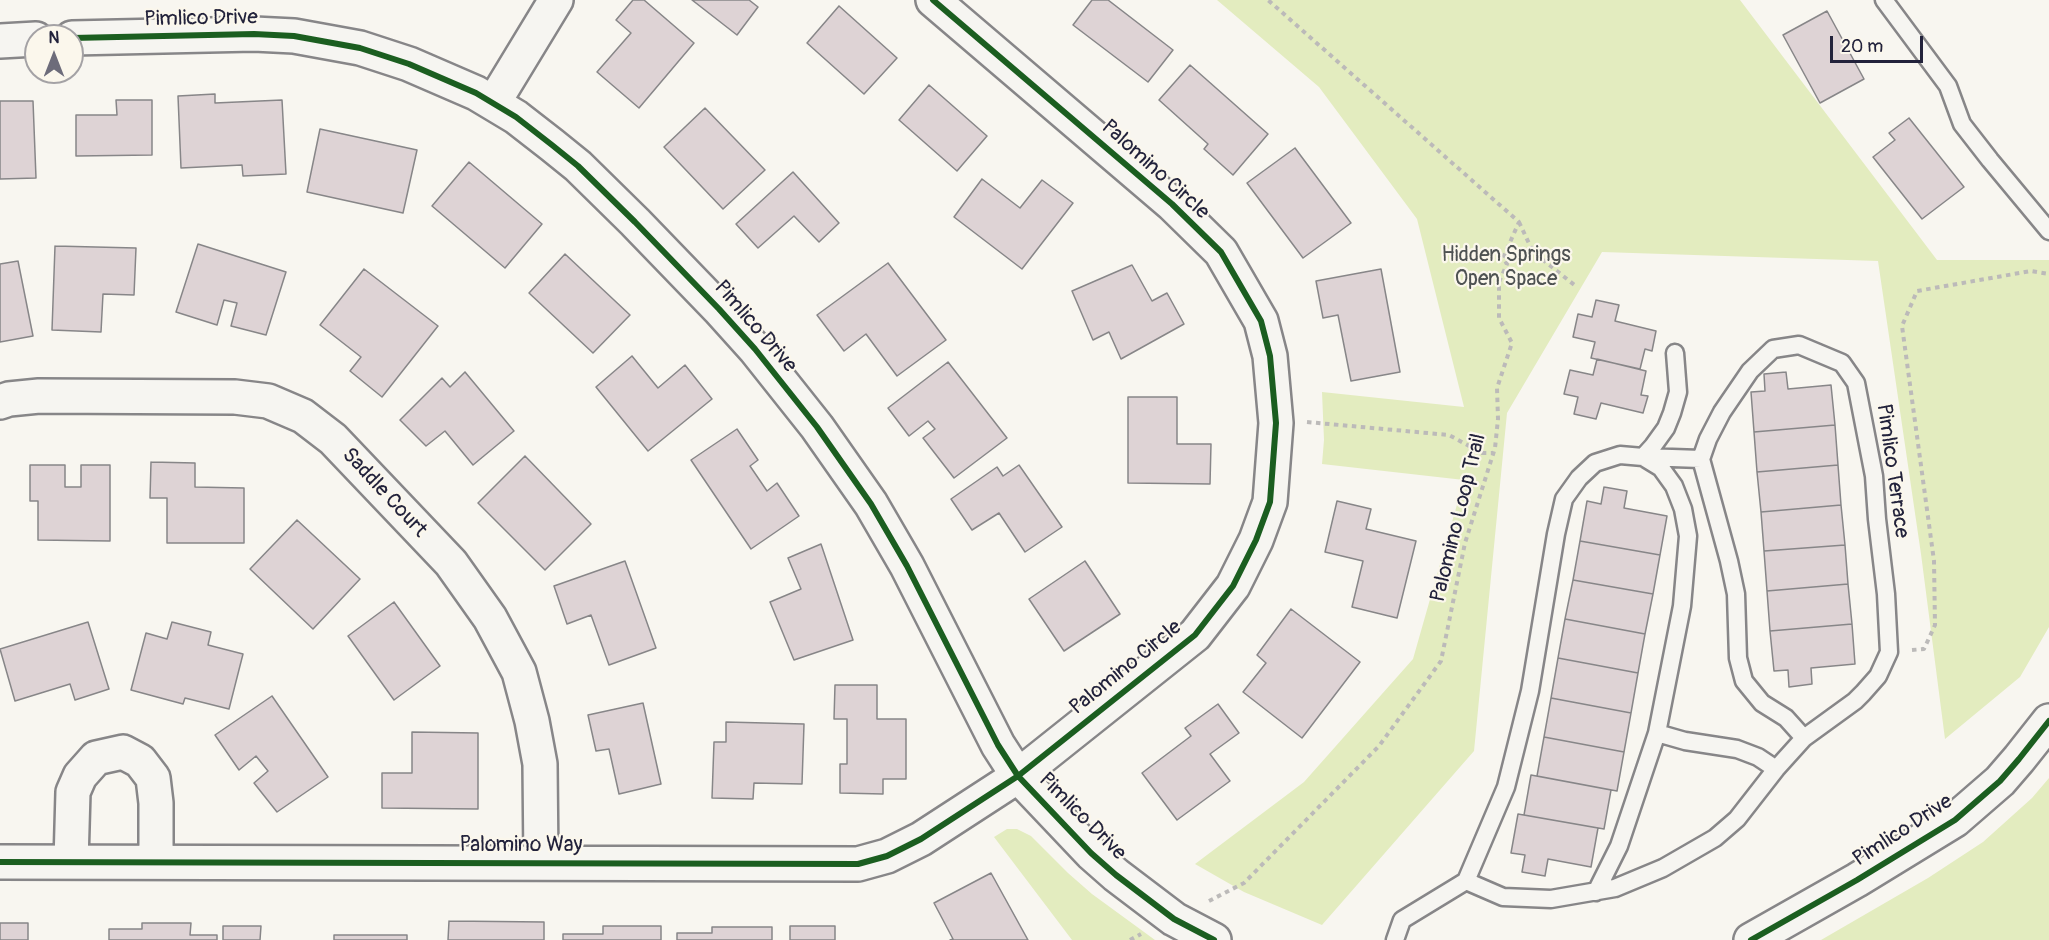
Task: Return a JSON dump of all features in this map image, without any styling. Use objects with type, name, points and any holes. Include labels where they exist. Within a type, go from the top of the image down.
[{"type":"street","points":[[494,102],[556,0]]},
{"type":"street","name":"Palomino Circle","points":[[933,0],[1172,204],[1221,252],[1261,321],[1270,356],[1276,423],[1270,502],[1256,540],[1233,585],[1195,635],[1018,776]]},
{"type":"street","name":"Pimlico Drive","points":[[84,38],[254,34],[315,40],[360,48],[438,75],[494,102],[578,166],[693,281],[755,348],[817,427],[877,514],[921,592],[998,745],[1018,776],[1091,853],[1116,875],[1174,919],[1214,940]]},
{"type":"street","points":[[0,41],[24,40]]},
{"type":"street","name":"Saddle Court","points":[[0,402],[39,396],[246,398],[268,401],[303,416],[333,439],[451,563],[490,618],[519,672],[540,764],[541,863]]},
{"type":"street","name":"Pimlico Drive","points":[[1751,940],[1857,880],[1955,820],[2000,781],[2049,721]]},
{"type":"street","points":[[71,862],[73,792],[80,776],[96,758],[123,752],[140,760],[153,778],[156,803],[156,862]]},
{"type":"street","name":"Palomino Way","points":[[0,862],[858,864],[887,856],[921,839],[1018,776]]},
{"type":"lane","points":[[1884,0],[1948,86],[1962,124],[2049,231]]},
{"type":"lane","name":"Pimlico Terrace","points":[[1466,881],[1503,897],[1551,898],[1596,892],[1639,880],[1715,838],[1737,819],[1776,769],[1804,738],[1855,701],[1878,676],[1889,652],[1886,594],[1874,476],[1856,383],[1842,363],[1800,345],[1773,348],[1750,371],[1722,412],[1701,459]]},
{"type":"lane","points":[[1643,457],[1666,428],[1672,413],[1678,392],[1675,353]]},
{"type":"lane","points":[[1395,940],[1402,920],[1466,881],[1506,787],[1530,691],[1564,499],[1579,478],[1595,463],[1620,455],[1701,459],[1736,594],[1738,658],[1744,681],[1762,703],[1786,718],[1804,738]]},
{"type":"lane","points":[[1596,892],[1619,846],[1657,734],[1682,606],[1688,536],[1683,509],[1674,486],[1661,468],[1643,457]]},
{"type":"lane","points":[[1657,734],[1685,741],[1737,748],[1758,757],[1776,769]]},
{"type":"path","points":[[1268,0],[1519,222],[1533,252],[1577,286]]},
{"type":"path","points":[[1889,652],[1924,649],[1935,625],[1934,561],[1902,326],[1917,291],[2031,271],[2049,274]]},
{"type":"path","points":[[1304,422],[1449,435],[1482,453],[1493,453]]},
{"type":"green space","name":"Hidden Springs Open Space","points":[[1217,0],[1740,0],[1937,260],[2049,260],[2049,627],[2020,677],[1945,739],[1921,554],[1878,261],[1602,252],[1507,413],[1474,751],[1322,925],[1244,892],[1195,864],[1304,782],[1413,659],[1464,480],[1322,464],[1324,440],[1322,392],[1464,407],[1417,219],[1319,87]]},
{"type":"green space","points":[[2049,778],[2049,940],[1821,940],[1928,878],[1983,842],[2032,798]]},
{"type":"green space","points":[[1007,829],[1017,829],[1031,836],[1092,894],[1155,940],[1072,940],[994,837]]},
{"type":"building","points":[[633,0],[644,0],[694,43],[639,108],[597,72],[631,33],[616,20]]},
{"type":"building","points":[[692,0],[749,0],[758,7],[737,35]]},
{"type":"building","points":[[1092,0],[1108,0],[1173,50],[1148,82],[1073,25]]},
{"type":"building","points":[[839,6],[897,58],[864,94],[807,43]]},
{"type":"building","points":[[1827,11],[1864,79],[1820,103],[1783,35]]},
{"type":"building","points":[[1190,65],[1268,134],[1233,175],[1204,149],[1208,144],[1159,100]]},
{"type":"building","points":[[929,85],[987,136],[957,171],[899,120]]},
{"type":"building","points":[[215,94],[215,103],[282,100],[286,174],[243,176],[242,165],[181,168],[178,96]]},
{"type":"building","points":[[116,100],[152,100],[152,155],[76,156],[76,115],[117,115]]},
{"type":"building","points":[[0,101],[33,101],[36,178],[0,179]]},
{"type":"building","points":[[705,108],[765,170],[723,209],[664,147]]},
{"type":"building","points":[[1909,118],[1964,187],[1922,219],[1873,157],[1895,140],[1889,133]]},
{"type":"building","points":[[320,129],[417,150],[403,213],[307,192]]},
{"type":"building","points":[[1295,148],[1351,223],[1303,258],[1247,183]]},
{"type":"building","points":[[469,162],[542,224],[505,268],[432,206]]},
{"type":"building","points":[[793,172],[839,223],[819,242],[794,216],[758,248],[736,224]]},
{"type":"building","points":[[982,179],[1020,208],[1042,180],[1073,203],[1022,269],[954,217]]},
{"type":"building","points":[[198,244],[286,272],[266,335],[231,326],[237,303],[224,300],[217,325],[176,312]]},
{"type":"building","points":[[55,246],[136,248],[134,295],[103,294],[101,332],[52,330]]},
{"type":"building","points":[[565,254],[630,315],[593,353],[529,293]]},
{"type":"building","points":[[18,261],[33,336],[0,342],[0,264]]},
{"type":"building","points":[[888,263],[946,340],[897,376],[866,334],[844,351],[817,315]]},
{"type":"building","points":[[1132,265],[1152,301],[1167,293],[1184,324],[1121,359],[1109,332],[1093,340],[1072,291]]},
{"type":"building","points":[[364,269],[438,326],[382,397],[350,371],[361,357],[320,325]]},
{"type":"building","points":[[1381,269],[1400,372],[1351,381],[1338,315],[1323,318],[1316,281]]},
{"type":"building","points":[[1596,300],[1619,305],[1615,321],[1656,331],[1652,351],[1645,349],[1640,369],[1591,358],[1595,342],[1573,337],[1578,314],[1592,317]]},
{"type":"building","points":[[632,356],[658,388],[685,365],[712,399],[648,451],[596,387]]},
{"type":"building","points":[[1597,359],[1646,371],[1641,395],[1648,396],[1643,413],[1601,403],[1596,419],[1574,414],[1578,397],[1564,394],[1570,370],[1593,375]]},
{"type":"building","points":[[948,362],[1007,438],[954,478],[923,438],[935,429],[928,421],[909,436],[888,408]]},
{"type":"building","points":[[465,372],[514,431],[473,465],[445,431],[426,446],[400,420],[442,378],[450,387]]},
{"type":"building","points":[[1786,372],[1788,389],[1831,385],[1835,425],[1754,432],[1751,392],[1765,391],[1764,374]]},
{"type":"building","points":[[1128,397],[1177,397],[1177,444],[1211,444],[1210,484],[1128,483]]},
{"type":"building","points":[[1835,425],[1838,465],[1757,472],[1754,432]]},
{"type":"building","points":[[737,429],[758,460],[750,466],[767,491],[777,483],[799,516],[751,549],[691,460]]},
{"type":"building","points":[[525,456],[591,524],[545,570],[478,503]]},
{"type":"building","points":[[151,462],[195,463],[195,487],[244,488],[244,543],[167,543],[167,498],[150,498]]},
{"type":"building","points":[[30,465],[65,465],[65,487],[81,487],[81,465],[110,465],[110,541],[38,540],[38,501],[30,501]]},
{"type":"building","points":[[1019,465],[1062,527],[1025,552],[999,513],[972,530],[951,499],[997,467],[1003,476]]},
{"type":"building","points":[[1838,465],[1841,505],[1761,512],[1757,472]]},
{"type":"building","points":[[1604,487],[1627,491],[1624,508],[1667,516],[1660,555],[1580,541],[1587,501],[1601,504]]},
{"type":"building","points":[[1337,501],[1371,509],[1366,529],[1416,541],[1397,618],[1352,607],[1363,561],[1325,552]]},
{"type":"building","points":[[1841,505],[1845,545],[1764,551],[1761,512]]},
{"type":"building","points":[[297,520],[360,579],[313,629],[250,569]]},
{"type":"building","points":[[1580,541],[1660,555],[1653,594],[1573,580]]},
{"type":"building","points":[[821,544],[853,640],[794,660],[770,602],[801,589],[788,558]]},
{"type":"building","points":[[1845,545],[1848,584],[1767,591],[1764,551]]},
{"type":"building","points":[[625,561],[656,648],[609,665],[591,615],[567,624],[554,586]]},
{"type":"building","points":[[1085,561],[1120,614],[1064,651],[1029,599]]},
{"type":"building","points":[[1573,580],[1653,594],[1645,634],[1565,619]]},
{"type":"building","points":[[1848,584],[1852,624],[1770,631],[1767,591]]},
{"type":"building","points":[[394,602],[440,666],[394,700],[348,636]]},
{"type":"building","points":[[1291,609],[1360,662],[1302,738],[1243,692],[1266,663],[1257,655]]},
{"type":"building","points":[[1565,619],[1645,634],[1638,673],[1558,658]]},
{"type":"building","points":[[88,622],[109,689],[75,700],[70,684],[15,701],[0,649]]},
{"type":"building","points":[[172,622],[211,632],[208,645],[243,654],[229,709],[185,698],[183,704],[131,690],[146,633],[167,639]]},
{"type":"building","points":[[1852,624],[1855,664],[1811,668],[1812,684],[1789,687],[1788,670],[1774,671],[1770,631]]},
{"type":"building","points":[[1558,658],[1638,673],[1631,713],[1551,698]]},
{"type":"building","points":[[835,685],[877,685],[877,719],[906,719],[906,779],[883,779],[883,794],[840,793],[840,764],[847,764],[847,719],[834,719]]},
{"type":"building","points":[[272,696],[328,777],[277,812],[254,783],[268,771],[256,756],[239,770],[215,735]]},
{"type":"building","points":[[1551,698],[1631,713],[1624,752],[1544,737]]},
{"type":"building","points":[[643,703],[661,784],[619,794],[609,749],[596,751],[588,715]]},
{"type":"building","points":[[1218,704],[1239,733],[1210,754],[1230,781],[1177,820],[1142,773],[1191,736],[1185,728]]},
{"type":"building","points":[[726,722],[804,724],[802,784],[754,783],[753,799],[712,798],[714,742],[726,742]]},
{"type":"building","points":[[412,732],[478,733],[478,809],[382,808],[382,773],[412,773]]},
{"type":"building","points":[[1544,737],[1624,752],[1617,791],[1537,776]]},
{"type":"building","points":[[1531,775],[1611,790],[1604,829],[1524,815]]},
{"type":"building","points":[[1518,814],[1598,828],[1591,867],[1548,859],[1545,876],[1522,872],[1525,855],[1511,853]]},
{"type":"building","points":[[991,873],[1028,940],[950,940],[953,939],[934,903]]},
{"type":"building","points":[[449,921],[544,922],[544,940],[448,940]]},
{"type":"building","points":[[0,923],[28,923],[28,940],[0,940]]},
{"type":"building","points":[[142,923],[191,923],[190,935],[217,935],[217,940],[109,940],[109,929],[142,929]]},
{"type":"building","points":[[223,926],[261,926],[260,940],[223,940]]},
{"type":"building","points":[[603,926],[661,926],[661,940],[563,940],[563,934],[603,934]]},
{"type":"building","points":[[790,926],[835,926],[835,940],[790,940]]},
{"type":"building","points":[[712,927],[772,927],[772,940],[677,940],[677,933],[712,933]]},
{"type":"building","points":[[334,935],[407,935],[407,940],[334,940]]},
{"type":"cycle path","points":[[0,862],[858,864],[887,856],[921,839],[1018,776],[1195,635],[1233,586],[1256,540],[1270,502],[1276,423],[1270,356],[1261,321],[1221,252],[1172,204],[933,0]]},
{"type":"cycle path","points":[[84,38],[254,34],[294,36],[360,48],[409,64],[476,93],[516,117],[552,145],[578,166],[719,309],[755,349],[817,427],[871,504],[907,566],[998,745],[1018,776],[1091,853],[1116,875],[1174,919],[1214,940]]},
{"type":"cycle path","points":[[1751,940],[1857,880],[1955,820],[2000,781],[2049,721]]}]
